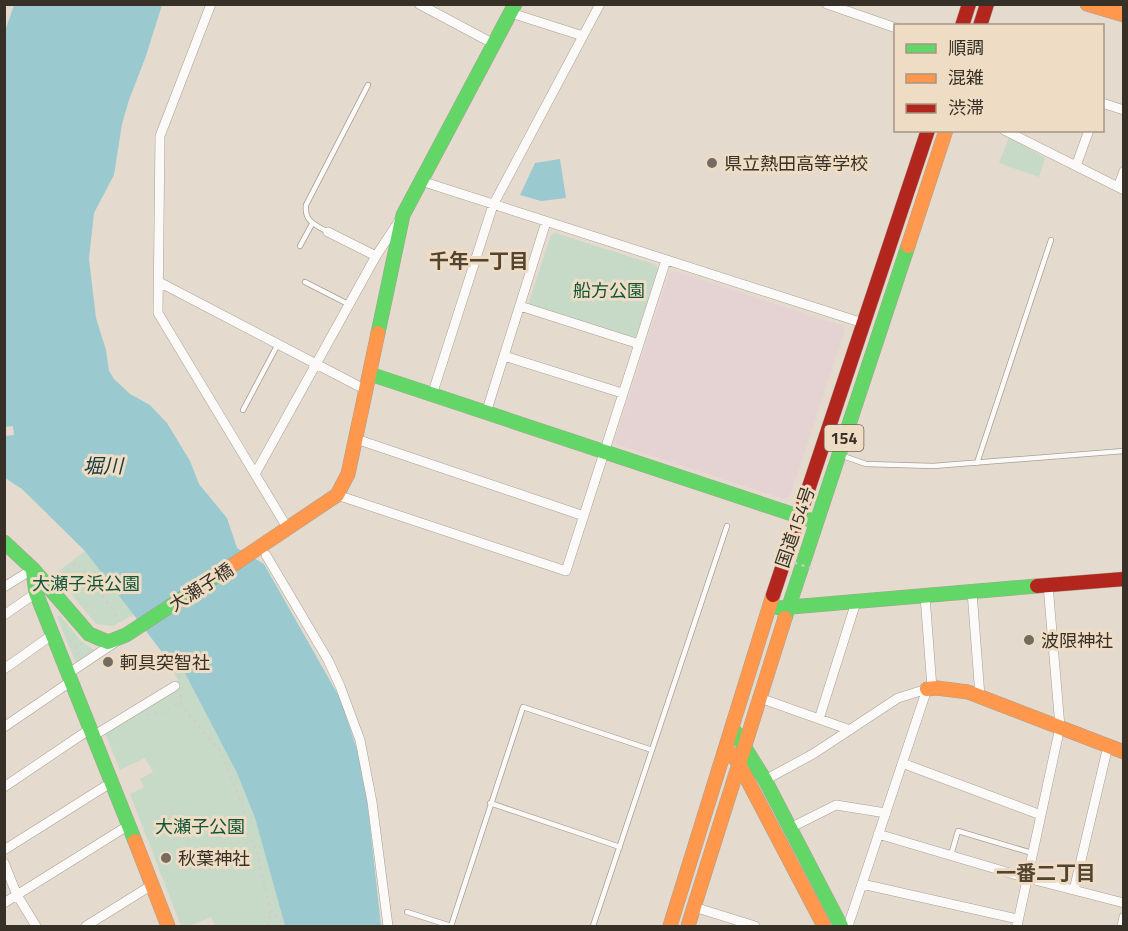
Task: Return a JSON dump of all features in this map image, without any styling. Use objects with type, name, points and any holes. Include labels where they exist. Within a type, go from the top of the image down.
[{"type":"main road","points":[[963,24],[969,4]]},
{"type":"main road","points":[[981,24],[987,4]]},
{"type":"main road","points":[[1087,4],[1124,15]]},
{"type":"main road","points":[[337,495],[348,474],[403,215],[513,9]]},
{"type":"main road","name":"国道154号","points":[[670,927],[768,609],[927,132]]},
{"type":"main road","name":"国道154号","points":[[688,927],[788,608],[945,132]]},
{"type":"main road","points":[[370,374],[816,522]]},
{"type":"main road","name":"大瀬子橋","points":[[126,635],[263,551],[288,529],[337,495]]},
{"type":"main road","points":[[4,542],[33,569],[89,634],[108,642],[126,635]]},
{"type":"main road","points":[[33,569],[36,593],[168,927]]},
{"type":"main road","points":[[768,609],[1124,579]]},
{"type":"main road","points":[[930,688],[952,689],[980,696],[1124,752]]},
{"type":"main road","points":[[732,728],[765,780],[841,927]]},
{"type":"main road","points":[[726,748],[739,764],[824,927]]},
{"type":"street","points":[[211,4],[160,136],[158,313],[288,529]]},
{"type":"street","points":[[419,4],[494,44]]},
{"type":"street","points":[[432,395],[493,205],[600,4]]},
{"type":"street","points":[[827,4],[894,27]]},
{"type":"street","points":[[513,9],[583,36]]},
{"type":"street","points":[[1104,104],[1124,110]]},
{"type":"street","points":[[1008,132],[1121,189],[1124,171]]},
{"type":"street","points":[[1076,166],[1088,132]]},
{"type":"street","points":[[421,181],[863,323]]},
{"type":"street","points":[[255,474],[376,256],[403,215]]},
{"type":"street","points":[[486,413],[546,222]]},
{"type":"street","points":[[328,232],[376,256]]},
{"type":"street","points":[[337,495],[566,571],[666,261]]},
{"type":"street","points":[[159,282],[366,390]]},
{"type":"street","points":[[520,306],[639,344]]},
{"type":"street","points":[[504,356],[622,393]]},
{"type":"street","points":[[356,439],[585,516]]},
{"type":"street","points":[[263,551],[328,660],[360,740],[372,802],[388,927]]},
{"type":"street","points":[[4,586],[33,569]]},
{"type":"street","points":[[862,884],[1017,923],[1060,727],[1048,585]]},
{"type":"street","points":[[972,592],[980,696]]},
{"type":"street","points":[[4,615],[36,593]]},
{"type":"street","points":[[848,927],[902,763],[930,688],[925,596]]},
{"type":"street","points":[[819,719],[856,602]]},
{"type":"street","points":[[4,669],[52,635]]},
{"type":"street","points":[[4,727],[126,635]]},
{"type":"street","points":[[4,787],[92,733],[179,688]]},
{"type":"street","points":[[765,780],[813,754],[898,698],[930,688]]},
{"type":"street","points":[[760,698],[850,730]]},
{"type":"street","points":[[1074,890],[1108,746]]},
{"type":"street","points":[[902,763],[1041,815]]},
{"type":"street","points":[[4,850],[112,782]]},
{"type":"street","points":[[790,828],[836,805],[886,813]]},
{"type":"street","points":[[4,903],[129,825]]},
{"type":"street","points":[[878,834],[1027,878],[1124,903]]},
{"type":"street","points":[[4,863],[17,895],[36,927]]},
{"type":"street","points":[[86,927],[152,885]]},
{"type":"street","points":[[694,907],[755,927]]},
{"type":"street","points":[[1122,927],[1124,917]]},
{"type":"lane","points":[[328,232],[312,224],[305,213],[306,205],[368,85]]},
{"type":"lane","points":[[300,246],[312,224]]},
{"type":"lane","points":[[977,463],[1051,240]]},
{"type":"lane","points":[[305,282],[349,304]]},
{"type":"lane","points":[[243,410],[278,344]]},
{"type":"lane","points":[[838,454],[866,464],[933,466],[1124,451]]},
{"type":"lane","points":[[593,927],[727,526]]},
{"type":"lane","points":[[407,912],[452,926],[523,707],[652,750]]},
{"type":"lane","points":[[490,803],[620,847]]},
{"type":"lane","points":[[950,856],[958,831],[1032,854]]},
{"type":"path","points":[[773,556],[814,569]]},
{"type":"path","points":[[73,592],[60,576],[76,563],[112,608],[119,622]]},
{"type":"path","points":[[173,662],[181,677],[180,702],[220,751],[244,809],[244,831],[256,848],[271,913],[267,927]]},
{"type":"path","points":[[147,715],[164,712],[180,702]]},
{"type":"path","points":[[271,913],[280,919],[283,927]]},
{"type":"shaded area","points":[[674,271],[843,326],[845,330],[790,496],[783,499],[616,444],[615,439],[669,274]]},
{"type":"green space","points":[[1009,137],[1045,158],[1039,177],[999,163]]},
{"type":"green space","name":"船方公園","points":[[555,233],[656,265],[658,270],[636,336],[631,338],[531,306],[529,302],[551,235]]},
{"type":"green space","name":"大瀬子浜公園","points":[[85,551],[134,614],[113,626],[96,624],[55,574]]},
{"type":"green space","points":[[60,615],[81,641],[95,651],[80,661],[75,661],[57,617]]},
{"type":"green space","name":"大瀬子公園","points":[[176,655],[237,773],[255,818],[285,926],[215,926],[211,917],[189,926],[181,926],[130,794],[144,787],[140,779],[153,772],[145,758],[120,770],[105,733],[176,689],[178,681],[168,660]]},
{"type":"water","name":"堀川","points":[[14,5],[162,5],[122,124],[114,175],[94,213],[89,259],[96,318],[106,350],[109,371],[114,379],[130,394],[150,405],[167,423],[190,461],[199,484],[227,518],[237,548],[264,564],[341,700],[364,772],[381,926],[285,926],[255,818],[237,773],[176,656],[168,660],[85,551],[22,489],[5,478],[5,436],[14,435],[13,426],[4,427],[4,34]]},
{"type":"water","points":[[560,159],[566,198],[541,201],[520,195],[535,163]]},
{"type":"traffic: fast","points":[[378,333],[403,215],[515,4]]},
{"type":"traffic: fast","points":[[785,618],[908,246]]},
{"type":"traffic: fast","points":[[370,374],[816,522]]},
{"type":"traffic: fast","points":[[4,542],[33,569],[89,634],[108,642],[126,635],[218,575]]},
{"type":"traffic: fast","points":[[33,571],[36,593],[135,841]]},
{"type":"traffic: fast","points":[[779,608],[1037,586]]},
{"type":"traffic: fast","points":[[732,727],[765,780],[841,926]]},
{"type":"traffic: slow","points":[[1087,4],[1124,15]]},
{"type":"traffic: slow","points":[[908,246],[945,132]]},
{"type":"traffic: slow","points":[[218,575],[337,495],[348,474],[378,333]]},
{"type":"traffic: slow","points":[[670,926],[773,595]]},
{"type":"traffic: slow","points":[[688,926],[785,618]]},
{"type":"traffic: slow","points":[[927,689],[968,692],[1124,752]]},
{"type":"traffic: slow","points":[[726,748],[739,764],[824,926]]},
{"type":"traffic: slow","points":[[135,841],[168,926]]},
{"type":"traffic: jam","points":[[963,24],[969,4]]},
{"type":"traffic: jam","points":[[981,24],[987,4]]},
{"type":"traffic: jam","points":[[773,595],[927,132]]},
{"type":"traffic: jam","points":[[1037,586],[1124,579]]},
{"type":"place","name":"県立熱田高等学校","points":[[712,163]]},
{"type":"place","name":"波限神社","points":[[1029,640]]},
{"type":"place","name":"軻具突智社","points":[[108,662]]},
{"type":"place","name":"秋葉神社","points":[[166,858]]},
{"type":"district","name":"千年一丁目","points":[[479,260]]},
{"type":"district","name":"一番二丁目","points":[[1046,872]]}]
